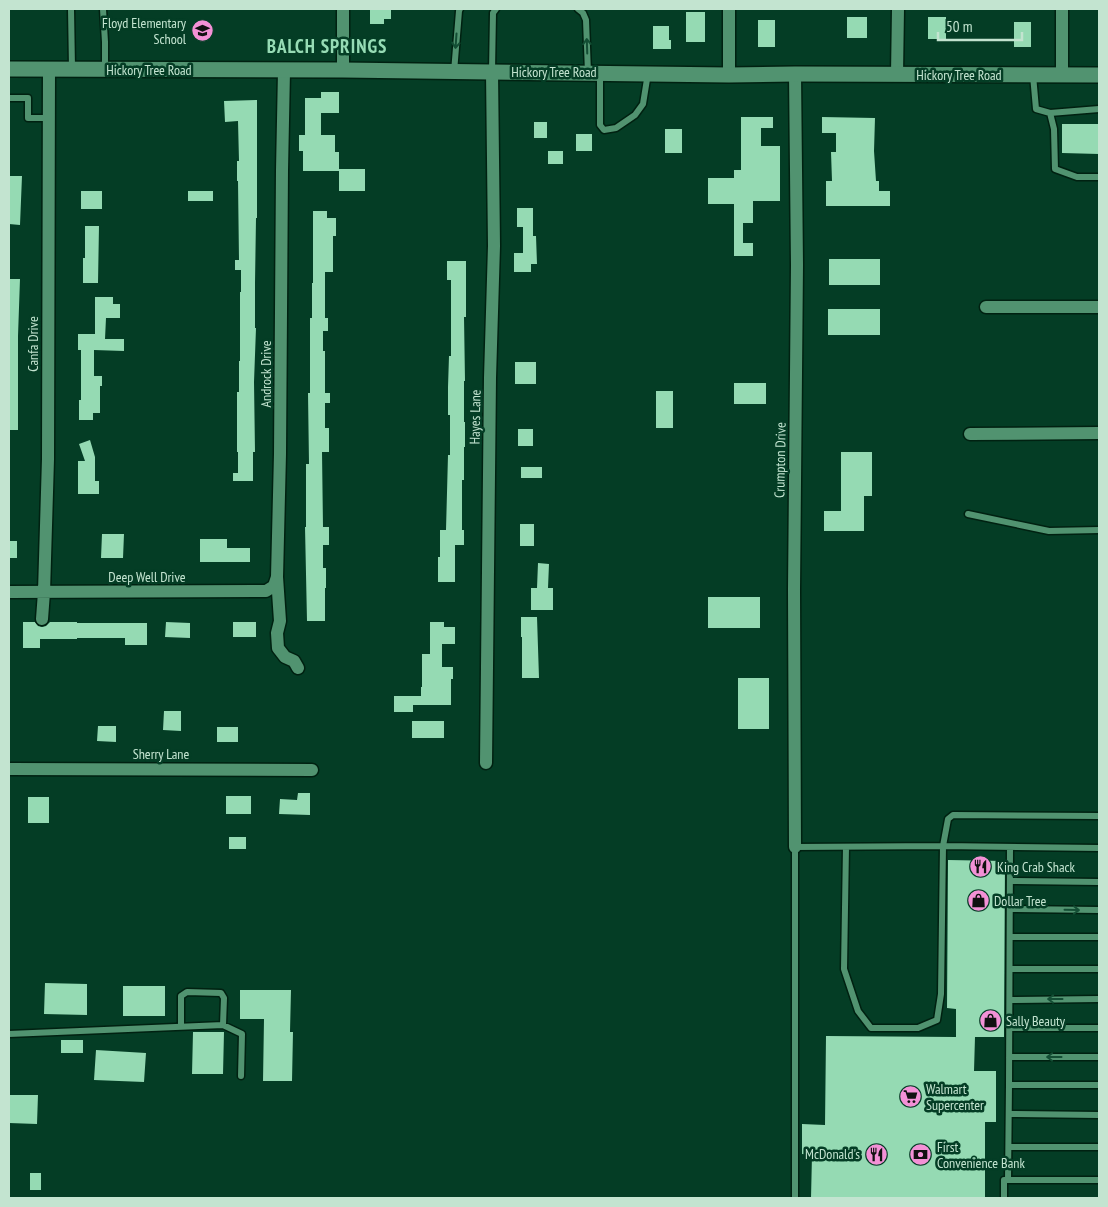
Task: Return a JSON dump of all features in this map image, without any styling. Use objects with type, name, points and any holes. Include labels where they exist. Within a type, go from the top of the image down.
[{"type":"street","points":[[342,70],[343,9]]},
{"type":"street","points":[[729,9],[729,75]]},
{"type":"street","points":[[897,74],[898,9]]},
{"type":"street","points":[[1062,9],[1062,75]]},
{"type":"street","name":"Hickory Tree Road","points":[[9,69],[342,70],[729,75],[1099,75]]},
{"type":"street","name":"Canfa Drive","points":[[42,619],[48,459],[49,69]]},
{"type":"street","name":"Androck Drive","points":[[284,71],[277,577],[280,621],[277,633],[278,648],[285,657],[294,661],[298,668]]},
{"type":"street","name":"Hayes Lane","points":[[486,763],[490,378],[494,246],[492,72]]},
{"type":"street","name":"Crumpton Drive","points":[[795,74],[797,256],[794,590],[796,847]]},
{"type":"street","points":[[986,307],[1099,307]]},
{"type":"street","points":[[970,434],[1099,433]]},
{"type":"street","name":"Deep Well Drive","points":[[9,592],[266,591],[274,586],[277,577]]},
{"type":"street","name":"Sherry Lane","points":[[9,768],[312,770]]},
{"type":"lane","points":[[71,9],[72,70]]},
{"type":"lane","points":[[103,9],[105,70]]},
{"type":"lane","points":[[492,72],[493,13],[496,9]]},
{"type":"lane","points":[[578,9],[583,13],[586,20],[600,125],[604,130],[616,128],[636,115],[643,104],[648,73]]},
{"type":"lane","points":[[454,72],[459,10]]},
{"type":"lane","points":[[1033,75],[1036,109],[1050,113],[1099,109]]},
{"type":"lane","points":[[9,98],[28,98],[28,118],[49,118]]},
{"type":"lane","points":[[1050,113],[1054,129],[1055,169],[1077,177],[1099,177]]},
{"type":"lane","points":[[968,514],[1049,531],[1099,530]]},
{"type":"lane","points":[[846,847],[844,969],[858,1011],[871,1028],[918,1028],[938,1020],[941,994],[943,846],[948,819],[952,815],[1099,816]]},
{"type":"lane","points":[[795,1198],[796,847],[1099,848]]},
{"type":"lane","points":[[1008,1180],[1010,848]]},
{"type":"lane","points":[[1010,881],[1099,882]]},
{"type":"lane","points":[[1010,909],[1099,910]]},
{"type":"lane","points":[[1010,938],[1099,937]]},
{"type":"lane","points":[[1010,969],[1099,969]]},
{"type":"lane","points":[[181,1026],[181,996],[187,992],[221,993],[224,998],[223,1025]]},
{"type":"lane","points":[[1010,1000],[1099,999]]},
{"type":"lane","points":[[9,1034],[223,1025],[242,1034],[241,1076]]},
{"type":"lane","points":[[1010,1028],[1099,1028]]},
{"type":"lane","points":[[1009,1057],[1099,1057]]},
{"type":"lane","points":[[1009,1085],[1099,1085]]},
{"type":"lane","points":[[1009,1114],[1099,1115]]},
{"type":"lane","points":[[1008,1147],[1099,1147]]},
{"type":"lane","points":[[1004,1198],[1004,1180],[1099,1180]]},
{"type":"building","points":[[370,9],[391,9],[391,19],[384,19],[384,24],[370,24]]},
{"type":"building","points":[[686,12],[705,12],[705,42],[686,42]]},
{"type":"building","points":[[847,17],[867,17],[867,38],[847,38]]},
{"type":"building","points":[[928,17],[946,17],[946,39],[928,39]]},
{"type":"building","points":[[758,20],[775,20],[775,47],[758,47]]},
{"type":"building","points":[[1014,22],[1031,22],[1031,47],[1014,47]]},
{"type":"building","points":[[653,26],[669,26],[671,49],[653,49]]},
{"type":"building","points":[[321,92],[339,92],[339,113],[321,113],[321,135],[335,135],[335,152],[339,152],[339,171],[303,171],[303,151],[299,151],[299,135],[305,135],[305,98],[321,98]]},
{"type":"building","points":[[257,100],[255,452],[253,452],[253,481],[233,481],[233,473],[238,473],[237,392],[239,392],[241,270],[235,270],[235,260],[239,260],[237,161],[239,161],[238,121],[225,122],[224,101]]},
{"type":"building","points":[[741,117],[773,117],[773,128],[761,128],[761,146],[780,146],[780,201],[753,201],[753,223],[743,223],[743,243],[753,243],[753,256],[734,256],[734,204],[708,204],[708,178],[734,178],[734,170],[741,170]]},
{"type":"building","points":[[822,117],[875,118],[874,151],[876,181],[879,181],[879,191],[890,191],[890,206],[826,206],[826,181],[832,181],[831,152],[836,152],[836,133],[822,133]]},
{"type":"building","points":[[534,122],[547,122],[547,138],[534,138]]},
{"type":"building","points":[[1062,124],[1099,124],[1099,154],[1062,153]]},
{"type":"building","points":[[665,129],[682,129],[682,153],[665,153]]},
{"type":"building","points":[[576,134],[592,134],[592,151],[576,151]]},
{"type":"building","points":[[548,151],[563,151],[563,164],[548,164]]},
{"type":"building","points":[[339,169],[365,169],[365,191],[339,191]]},
{"type":"building","points":[[9,176],[22,176],[20,225],[9,224]]},
{"type":"building","points":[[81,191],[102,191],[102,209],[81,209]]},
{"type":"building","points":[[188,191],[213,191],[213,201],[188,201]]},
{"type":"building","points":[[517,208],[533,208],[533,236],[536,236],[537,264],[531,264],[531,272],[514,272],[514,253],[523,253],[523,227],[517,227]]},
{"type":"building","points":[[313,211],[327,211],[327,218],[336,218],[336,236],[333,236],[333,272],[325,272],[325,318],[328,318],[328,331],[323,331],[325,393],[330,393],[330,403],[325,403],[325,428],[329,428],[329,452],[322,452],[323,527],[329,527],[329,545],[323,545],[323,568],[326,568],[325,621],[307,621],[305,527],[306,464],[309,464],[308,393],[310,393]]},
{"type":"building","points":[[85,226],[99,226],[98,283],[83,283]]},
{"type":"building","points":[[829,259],[880,259],[880,285],[829,285]]},
{"type":"building","points":[[447,261],[466,261],[466,317],[464,317],[465,447],[464,480],[462,480],[462,530],[464,530],[464,545],[455,545],[455,582],[438,582],[440,530],[446,530],[448,455],[450,455],[448,387],[449,356],[451,356],[451,280],[447,280]]},
{"type":"building","points":[[9,279],[20,279],[18,430],[9,430]]},
{"type":"building","points":[[95,297],[113,297],[113,304],[120,304],[120,318],[106,318],[105,339],[124,339],[124,351],[94,350],[94,376],[102,376],[100,413],[93,413],[93,420],[79,420],[81,350],[78,350],[78,334],[95,334]]},
{"type":"building","points":[[828,309],[880,309],[880,335],[828,335]]},
{"type":"building","points":[[515,362],[536,362],[536,384],[515,384]]},
{"type":"building","points":[[734,383],[766,383],[766,404],[734,404]]},
{"type":"building","points":[[656,391],[673,391],[673,428],[656,428]]},
{"type":"building","points":[[518,429],[533,429],[533,446],[518,446]]},
{"type":"building","points":[[90,440],[95,457],[95,481],[99,481],[99,494],[78,494],[78,461],[85,461],[79,444]]},
{"type":"building","points":[[841,452],[872,452],[872,496],[864,496],[864,531],[824,531],[824,511],[841,511]]},
{"type":"building","points":[[521,467],[542,467],[542,478],[521,478]]},
{"type":"building","points":[[520,524],[534,524],[534,546],[520,546]]},
{"type":"building","points":[[102,534],[124,534],[123,558],[101,558]]},
{"type":"building","points":[[200,539],[227,539],[227,548],[250,548],[250,562],[200,562]]},
{"type":"building","points":[[9,541],[17,541],[17,558],[9,558]]},
{"type":"building","points":[[538,563],[549,564],[548,588],[553,588],[553,610],[531,610],[531,588],[537,588]]},
{"type":"building","points":[[708,597],[760,597],[760,628],[708,628]]},
{"type":"building","points":[[521,617],[537,617],[539,678],[522,678]]},
{"type":"building","points":[[23,622],[35,622],[38,626],[42,627],[50,622],[147,623],[147,645],[125,645],[125,638],[77,638],[40,639],[40,648],[23,648]]},
{"type":"building","points":[[166,622],[190,623],[190,638],[165,637]]},
{"type":"building","points":[[233,622],[256,622],[256,637],[233,637]]},
{"type":"building","points":[[430,622],[444,622],[444,627],[455,627],[455,644],[442,644],[442,667],[453,667],[451,705],[413,705],[413,712],[394,712],[394,696],[421,696],[422,654],[430,654]]},
{"type":"building","points":[[738,678],[769,678],[769,729],[738,729]]},
{"type":"building","points":[[164,711],[181,711],[181,731],[163,730]]},
{"type":"building","points":[[412,721],[444,721],[444,738],[412,738]]},
{"type":"building","points":[[98,726],[116,726],[116,742],[97,741]]},
{"type":"building","points":[[217,727],[238,727],[238,742],[217,742]]},
{"type":"building","points":[[298,793],[310,793],[310,815],[279,814],[280,799],[297,800]]},
{"type":"building","points":[[226,796],[251,796],[251,814],[226,814]]},
{"type":"building","points":[[28,797],[49,797],[49,823],[28,823]]},
{"type":"building","points":[[229,837],[246,837],[246,849],[229,849]]},
{"type":"building","name":"Walmart Supercenter","points":[[948,860],[1005,861],[1004,1037],[975,1037],[974,1071],[996,1071],[996,1122],[985,1122],[985,1198],[811,1198],[812,1155],[802,1154],[802,1124],[825,1125],[826,1036],[956,1037],[956,1009],[947,1008]]},
{"type":"building","points":[[45,983],[87,984],[87,1015],[44,1014]]},
{"type":"building","points":[[123,986],[165,986],[165,1016],[123,1016]]},
{"type":"building","points":[[240,990],[291,990],[290,1032],[293,1032],[292,1081],[263,1081],[264,1019],[240,1019]]},
{"type":"building","points":[[193,1032],[224,1032],[223,1074],[192,1074]]},
{"type":"building","points":[[61,1040],[83,1040],[83,1053],[61,1053]]},
{"type":"building","points":[[96,1050],[146,1053],[144,1082],[94,1080]]},
{"type":"building","points":[[9,1095],[38,1095],[37,1124],[9,1123]]},
{"type":"building","points":[[30,1173],[41,1173],[41,1190],[30,1190]]},
{"type":"place","name":"Floyd Elementary School","points":[[202,31]]},
{"type":"place","name":"King Crab Shack","points":[[981,867]]},
{"type":"place","name":"Dollar Tree","points":[[978,901]]},
{"type":"place","name":"Sally Beauty","points":[[990,1021]]},
{"type":"place","name":"Walmart Supercenter","points":[[910,1097]]},
{"type":"place","name":"McDonald's","points":[[876,1154]]},
{"type":"place","name":"First Convenience Bank","points":[[921,1155]]},
{"type":"district","name":"BALCH SPRINGS","points":[[327,46]]}]
